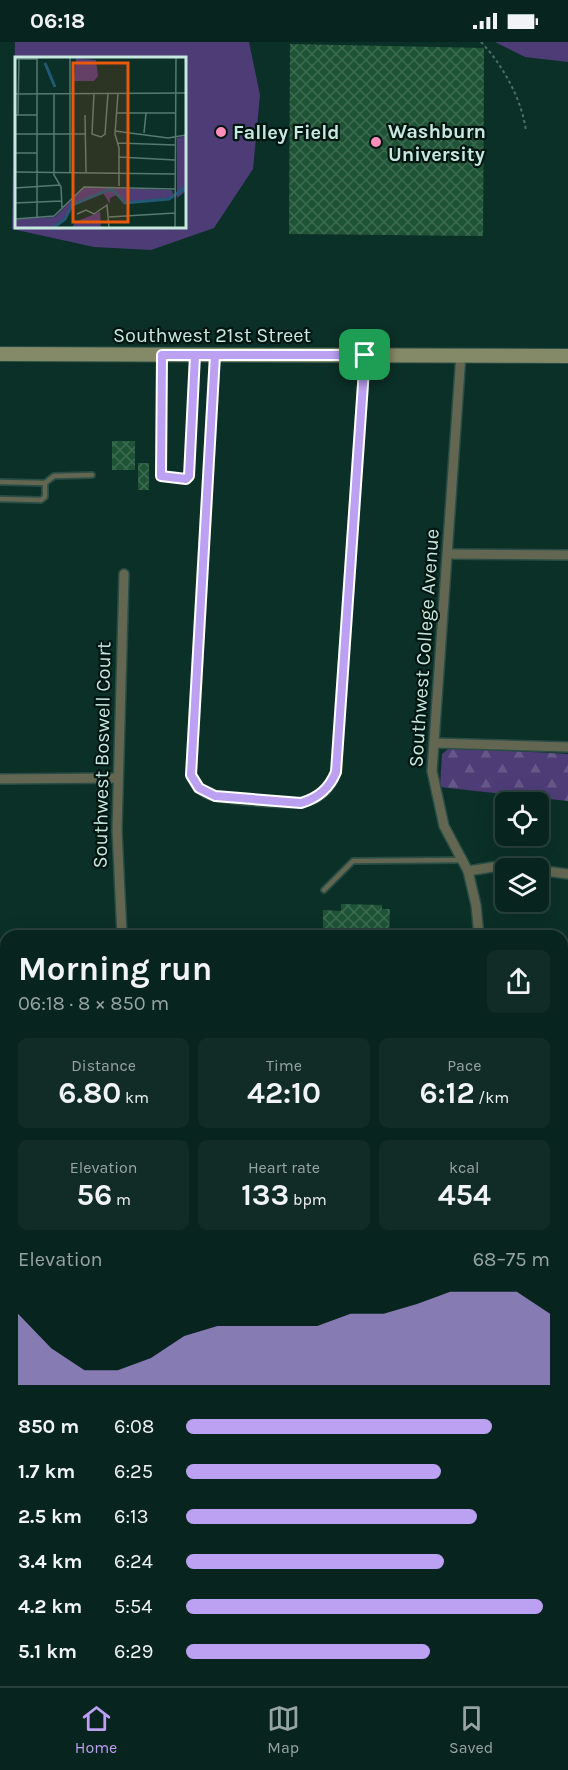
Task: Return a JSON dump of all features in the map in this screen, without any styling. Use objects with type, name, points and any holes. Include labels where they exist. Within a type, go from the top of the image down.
[{"type":"main road","name":"Southwest 21st Street","points":[[0,354],[568,356]]},
{"type":"street","name":"Southwest College Avenue","points":[[461,354],[432,771],[444,826],[468,871],[476,905],[478,930]]},
{"type":"street","points":[[215,355],[191,775],[199,788],[215,796],[292,804],[308,801],[320,795],[330,784],[336,772],[365,355]]},
{"type":"street","points":[[448,554],[568,555]]},
{"type":"street","name":"Southwest Boswell Court","points":[[122,930],[117,875],[124,574]]},
{"type":"street","points":[[434,743],[568,747]]},
{"type":"street","points":[[0,779],[118,777]]},
{"type":"street","points":[[468,871],[495,867]]},
{"type":"street","points":[[549,871],[568,874]]},
{"type":"lane","points":[[162,355],[161,476],[186,479],[189,476],[195,355]]},
{"type":"lane","points":[[0,482],[45,483],[54,476],[92,475]]},
{"type":"lane","points":[[0,499],[41,500],[45,497],[45,483]]},
{"type":"lane","points":[[324,890],[354,861],[462,860]]},
{"type":"path","points":[[481,42],[492,53],[524,111],[526,131]]},
{"type":"green space","name":"Falley Field","points":[[15,42],[249,42],[260,95],[253,169],[214,228],[151,250],[94,247],[12,229]]},
{"type":"green space","points":[[495,42],[568,42],[568,62],[525,57]]},
{"type":"green space","points":[[448,749],[568,754],[568,801],[549,799],[549,792],[495,793],[440,787],[442,754]]},
{"type":"building","points":[[290,44],[484,48],[483,236],[289,234]]},
{"type":"building","points":[[112,441],[135,441],[135,470],[112,470]]},
{"type":"building","points":[[138,463],[149,463],[149,490],[138,490]]},
{"type":"building","points":[[341,904],[382,905],[382,909],[390,909],[389,930],[323,930],[323,910],[341,911]]},
{"type":"place","name":"Falley Field","points":[[221,132]]},
{"type":"place","name":"Washburn University","points":[[376,142]]},
{"type":"route","points":[[365,355],[288,355],[215,355],[195,355],[189,476],[186,479],[164,478],[160,472],[162,355],[195,355],[215,355],[191,775],[199,788],[215,796],[301,803],[326,790],[336,772],[365,355]]}]
